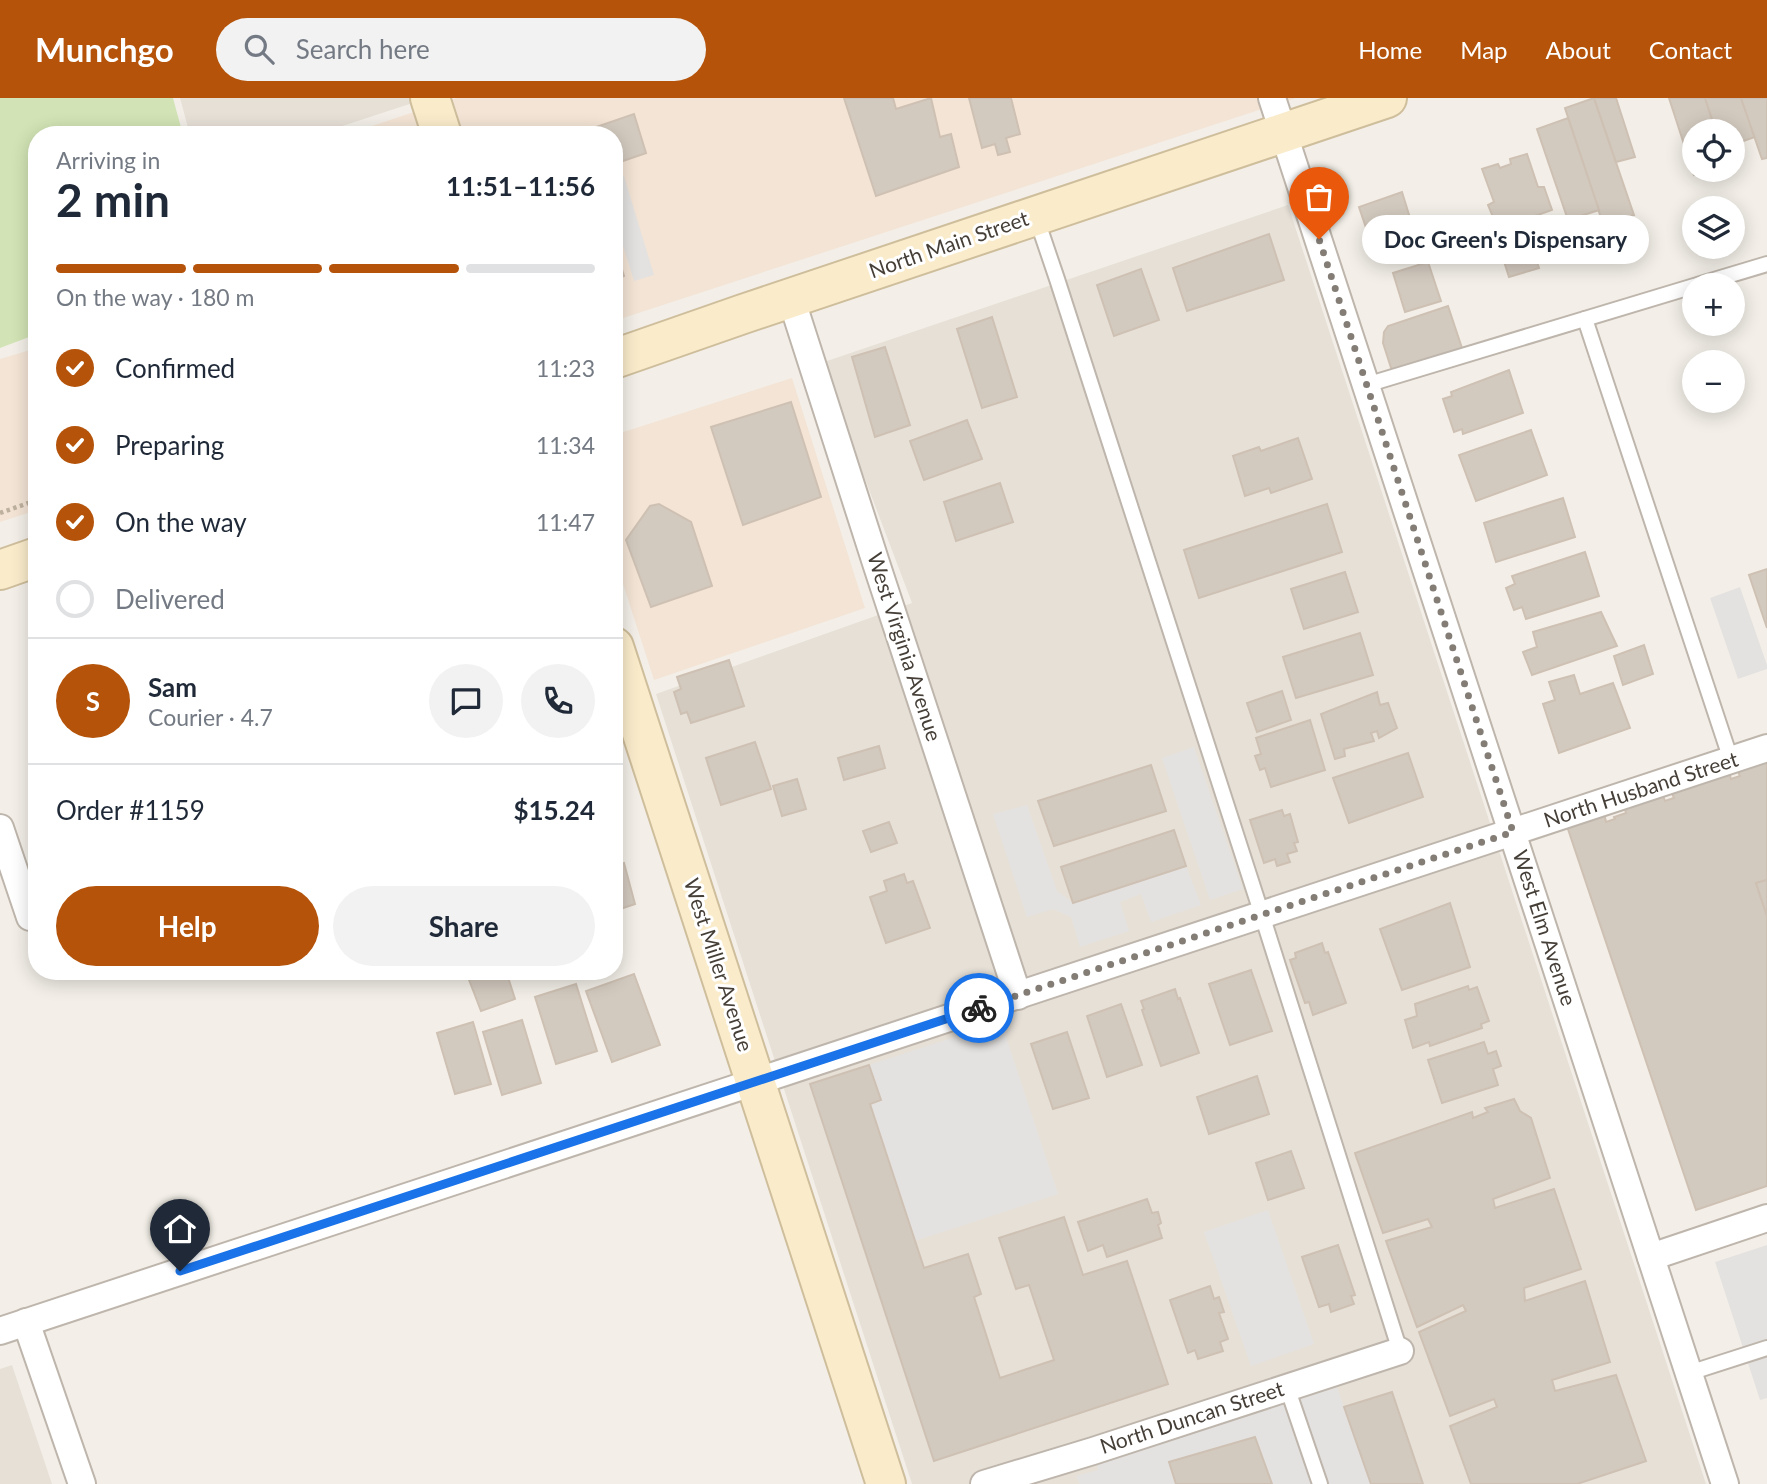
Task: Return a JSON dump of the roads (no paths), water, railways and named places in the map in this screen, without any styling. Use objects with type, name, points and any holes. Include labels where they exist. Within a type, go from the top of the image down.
[{"type":"street","points":[[430,98],[439,126]]},
{"type":"street","name":"North Main Street","points":[[623,356],[1035,215],[1278,115],[1387,98]]},
{"type":"street","name":"West Elm Avenue","points":[[1278,115],[1725,1484]]},
{"type":"street","name":"West Virginia Avenue","points":[[791,298],[1018,996]]},
{"type":"street","points":[[0,569],[28,560]]},
{"type":"street","name":"West Miller Avenue","points":[[623,702],[626,721],[756,1082],[886,1484]]},
{"type":"street","name":"North Husband Street","points":[[0,1331],[1767,748]]},
{"type":"street","points":[[0,828],[28,900]]},
{"type":"street","points":[[1651,1256],[1767,1218]]},
{"type":"street","points":[[26,1322],[82,1484]]},
{"type":"street","name":"North Duncan Street","points":[[984,1484],[1400,1351]]},
{"type":"lane","points":[[1035,215],[1400,1351]]},
{"type":"lane","points":[[1738,273],[1767,264]]},
{"type":"lane","points":[[1366,385],[1682,290]]},
{"type":"lane","points":[[1585,319],[1731,760]]},
{"type":"lane","points":[[1689,1373],[1767,1348]]},
{"type":"lane","points":[[1287,1387],[1320,1484]]},
{"type":"place","name":"Doc Green's Dispensary","points":[[1319,239]]}]
